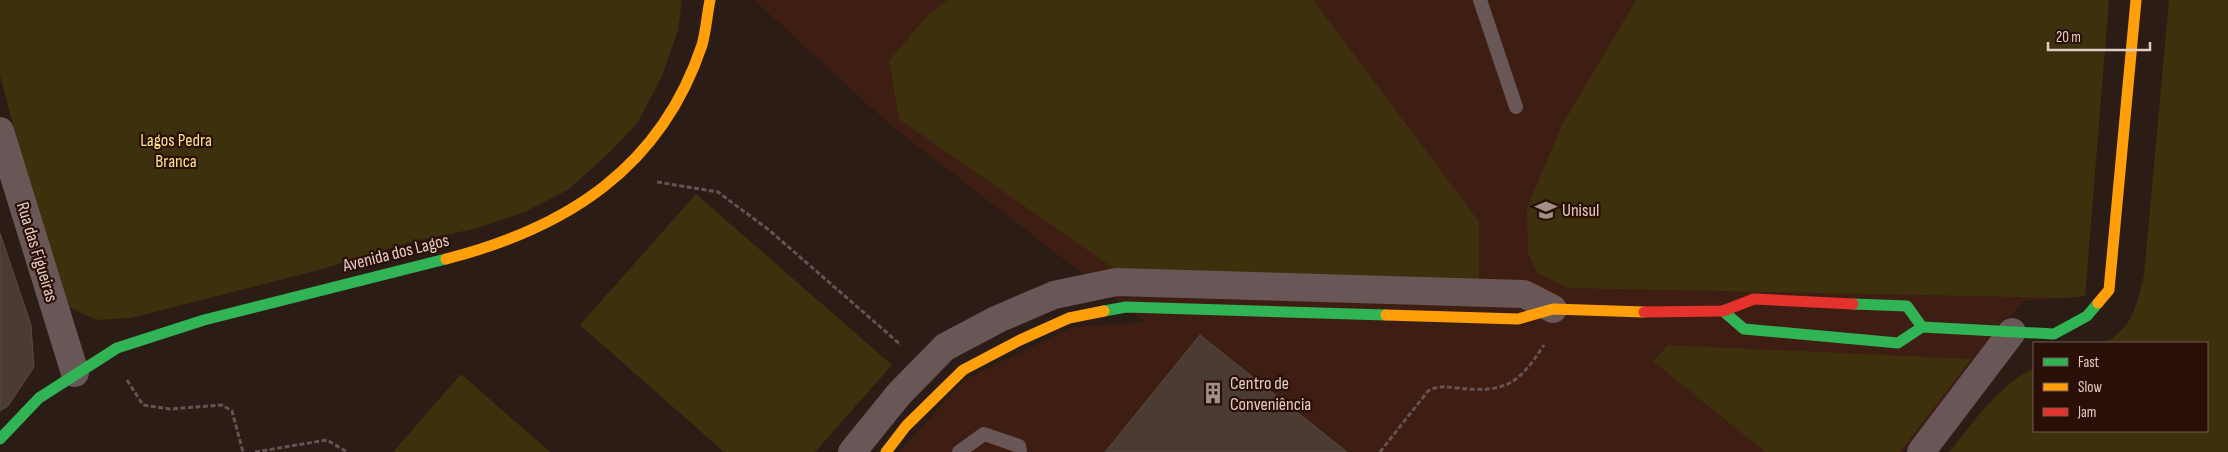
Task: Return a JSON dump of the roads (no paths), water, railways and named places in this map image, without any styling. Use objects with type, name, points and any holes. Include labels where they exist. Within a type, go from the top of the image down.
[{"type":"street","name":"Avenida dos Lagos","points":[[2,434],[39,398],[75,373],[117,348],[204,320],[477,251],[528,232],[577,206],[632,164],[675,107],[702,44],[710,0]]},
{"type":"street","points":[[1723,311],[1744,329],[1898,343],[1922,327],[2054,334],[2087,316],[2109,290],[2136,0]]},
{"type":"street","name":"Rua das Figueiras","points":[[0,131],[75,373]]},
{"type":"street","points":[[852,452],[899,394],[944,347],[998,319],[1054,295],[1116,282],[1524,294],[1553,309]]},
{"type":"street","points":[[886,452],[906,426],[963,370],[1018,341],[1069,318],[1126,307],[1518,319],[1553,309],[1636,312],[1723,311],[1754,299],[1907,306],[1922,327]]},
{"type":"street","points":[[1921,452],[2012,332]]},
{"type":"lane","points":[[1480,0],[1516,107]]},
{"type":"lane","points":[[959,452],[984,434],[1019,446],[1020,452]]},
{"type":"place","name":"Unisul","points":[[1546,210]]},
{"type":"place","name":"Centro de Conveniência","points":[[1213,393]]},
{"type":"park label","name":"Lagos Pedra Branca","points":[[176,150]]}]
